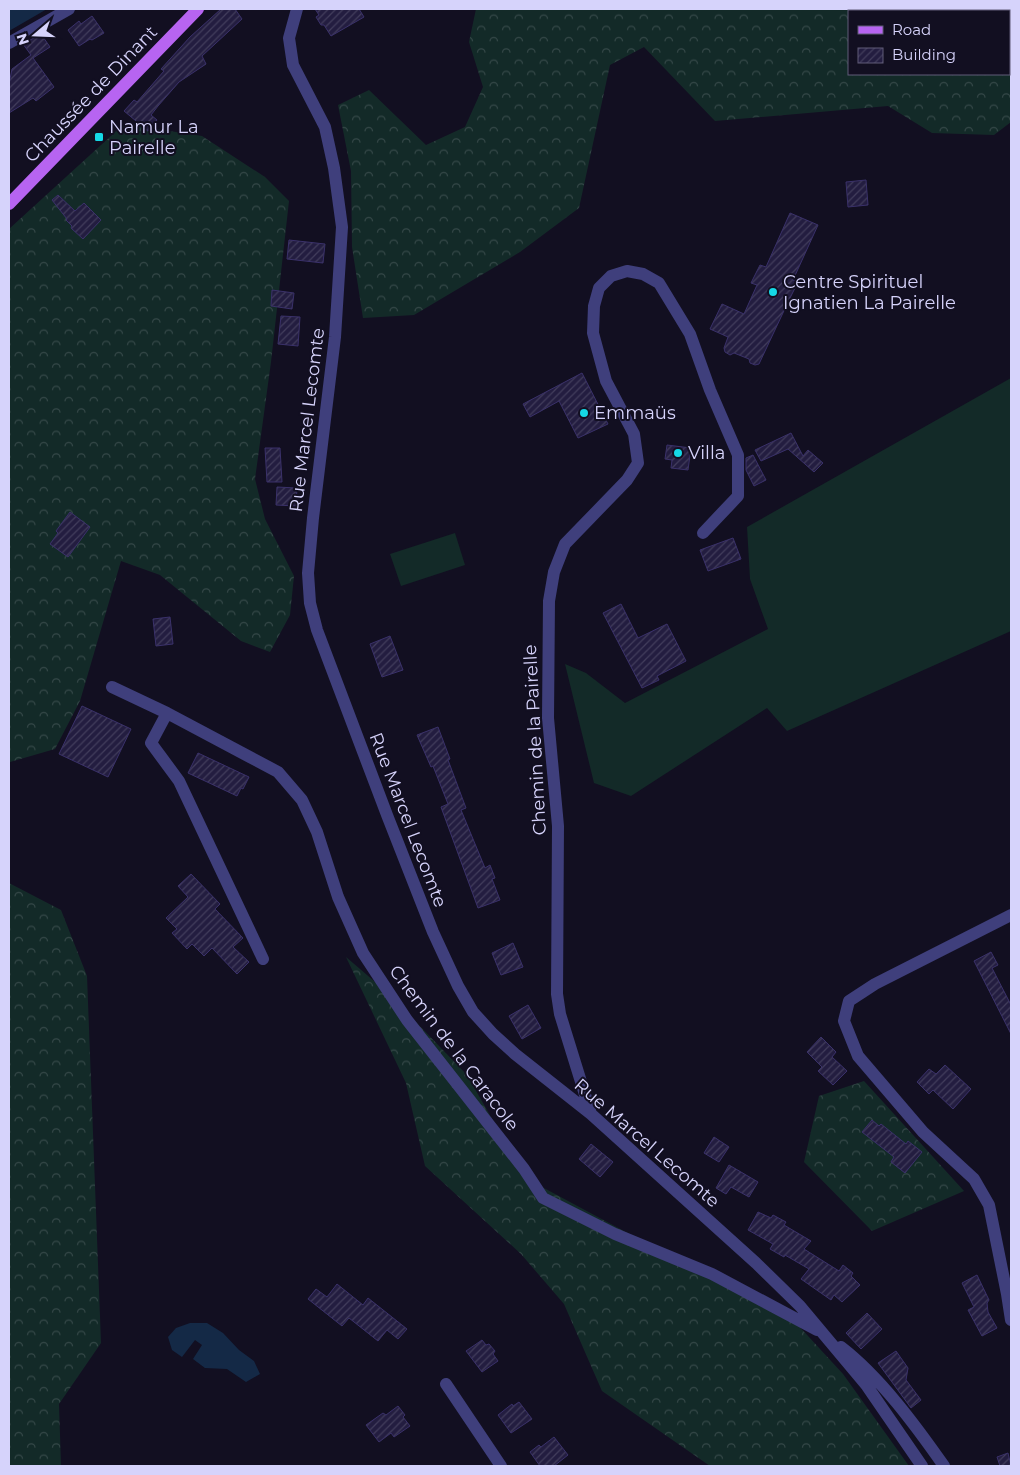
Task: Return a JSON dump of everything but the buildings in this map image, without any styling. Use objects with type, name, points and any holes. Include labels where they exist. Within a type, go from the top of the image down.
[{"type":"main road","name":"Chaussée de Dinant","points":[[9,204],[198,9]]},
{"type":"street","points":[[9,43],[68,9]]},
{"type":"street","name":"Rue Marcel Lecomte","points":[[297,9],[289,38],[293,65],[324,127],[334,168],[342,227],[335,337],[308,573],[310,603],[317,630],[433,932],[458,986],[474,1012],[493,1034],[539,1074],[591,1114],[756,1263],[800,1306],[867,1386],[922,1466]]},
{"type":"street","name":"Chemin de la Pairelle","points":[[591,1114],[560,1014],[557,994],[558,826],[548,718],[549,601],[554,572],[565,544],[627,480],[638,463],[634,434],[606,381],[593,333],[594,306],[599,288],[611,276],[626,271],[643,274],[659,284],[690,334],[710,390],[738,455],[738,496],[703,533]]},
{"type":"street","name":"Chemin de la Caracole","points":[[112,687],[167,713],[278,772],[302,800],[317,832],[338,897],[363,953],[407,1020],[524,1170],[543,1198],[615,1234],[712,1274],[825,1335]]},
{"type":"street","points":[[167,713],[151,743],[179,781],[263,959]]},
{"type":"street","points":[[1011,916],[875,984],[849,1001],[844,1021],[858,1056],[923,1132],[974,1179],[989,1205],[1011,1320]]},
{"type":"street","points":[[825,1335],[858,1360],[917,1428],[944,1466]]},
{"type":"street","points":[[446,1384],[501,1466]]},
{"type":"green space","points":[[476,9],[1011,9],[1011,122],[994,135],[932,133],[888,106],[715,121],[644,47],[610,65],[579,208],[520,252],[414,315],[363,318],[352,247],[351,171],[338,105],[369,90],[426,145],[465,127],[483,87],[469,42]]},
{"type":"green space","points":[[124,124],[202,136],[265,177],[289,201],[271,362],[255,479],[265,519],[294,576],[290,615],[270,652],[241,641],[160,575],[121,561],[80,701],[55,749],[10,762],[9,765],[9,229]]},
{"type":"green space","points":[[1011,378],[1011,631],[787,731],[767,708],[631,796],[594,783],[565,664],[586,673],[625,703],[768,629],[750,579],[747,527]]},
{"type":"green space","points":[[455,533],[465,565],[401,586],[390,554]]},
{"type":"green space","points":[[9,883],[61,910],[87,976],[101,1343],[59,1404],[61,1466],[9,1466]]},
{"type":"green space","points":[[346,957],[388,993],[467,1075],[495,1124],[542,1187],[797,1324],[843,1374],[909,1466],[710,1466],[602,1391],[564,1304],[521,1254],[425,1166],[406,1083]]},
{"type":"green space","points":[[864,1081],[964,1191],[872,1231],[804,1162],[819,1096]]},
{"type":"water","points":[[9,9],[47,9],[9,31]]},
{"type":"water","points":[[190,1323],[207,1323],[223,1333],[239,1350],[254,1361],[260,1374],[246,1382],[227,1369],[205,1368],[193,1359],[202,1345],[195,1340],[182,1357],[172,1350],[168,1337],[176,1328]]},
{"type":"place","name":"Namur La Pairelle","points":[[99,137]]},
{"type":"place","name":"Centre Spirituel Ignatien La Pairelle","points":[[773,292]]},
{"type":"place","name":"Emmaüs","points":[[584,413]]},
{"type":"place","name":"Villa","points":[[678,453]]}]
